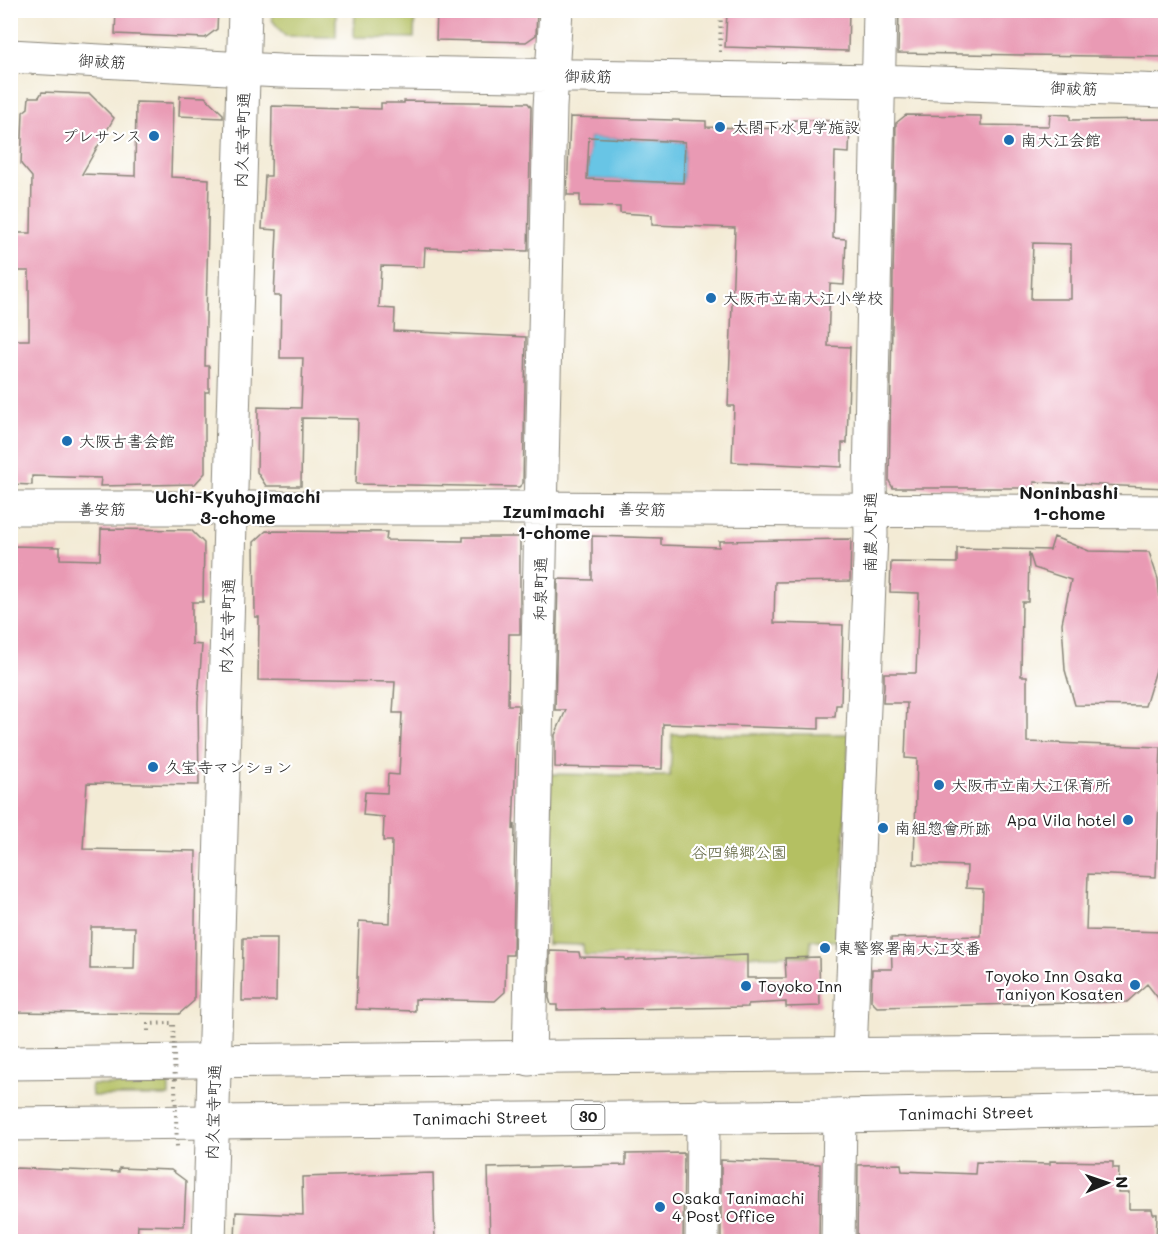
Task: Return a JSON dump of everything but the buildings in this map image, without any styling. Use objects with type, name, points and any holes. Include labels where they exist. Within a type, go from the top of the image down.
[{"type":"street","name":"内久宝寺町通","points":[[209,1242],[245,10]]},
{"type":"street","name":"和泉町通","points":[[529,1059],[550,107],[556,10]]},
{"type":"street","name":"南農人町通","points":[[850,1053],[870,511],[880,10]]},
{"type":"street","name":"御祓筋","points":[[10,56],[244,69],[879,81],[1166,91]]},
{"type":"street","name":"善安筋","points":[[10,508],[541,508],[1166,512]]},
{"type":"street","points":[[10,1063],[529,1059],[850,1053],[1166,1052]]},
{"type":"street","name":"Tanimachi Street","points":[[10,1124],[840,1116],[1166,1109]]},
{"type":"street","points":[[702,1242],[703,1116]]},
{"type":"street","points":[[838,1242],[840,1116]]},
{"type":"path","points":[[720,54],[721,10]]},
{"type":"path","points":[[148,1031],[148,1024],[173,1023],[177,1147],[180,1147]]},
{"type":"green space","points":[[272,11],[336,11],[336,37],[285,36],[272,20]]},
{"type":"green space","points":[[355,11],[415,11],[414,38],[354,37]]},
{"type":"green space","name":"谷四錦郷公園","points":[[672,734],[849,734],[840,941],[811,940],[810,956],[584,955],[583,945],[547,944],[551,774],[670,776]]},
{"type":"green space","points":[[91,1085],[169,1085],[169,1096],[92,1096]]},
{"type":"water","points":[[589,137],[685,142],[683,183],[587,179]]},
{"type":"place","name":"太閤下水見学施設","points":[[720,127]]},
{"type":"place","name":"プレサンス","points":[[154,136]]},
{"type":"place","name":"南大江会館","points":[[1009,140]]},
{"type":"place","name":"大阪市立南大江小学校","points":[[711,298]]},
{"type":"place","name":"大阪古書会館","points":[[67,441]]},
{"type":"place","name":"久宝寺マンション","points":[[153,767]]},
{"type":"place","name":"大阪市立南大江保育所","points":[[939,785]]},
{"type":"place","name":"Apa Vila hotel","points":[[1128,820]]},
{"type":"place","name":"南組惣會所跡","points":[[883,828]]},
{"type":"place","name":"東警察署南大江交番","points":[[825,948]]},
{"type":"place","name":"Toyoko Inn Osaka Taniyon Kosaten","points":[[1135,985]]},
{"type":"place","name":"Toyoko Inn","points":[[746,986]]},
{"type":"place","name":"Osaka Tanimachi 4 Post Office","points":[[660,1207]]},
{"type":"district","name":"Noninbashi 1-chome","points":[[1069,503]]},
{"type":"district","name":"Uchi-Kyuhojimachi 3-chome","points":[[238,507]]},
{"type":"district","name":"Izumimachi 1-chome","points":[[554,522]]}]
